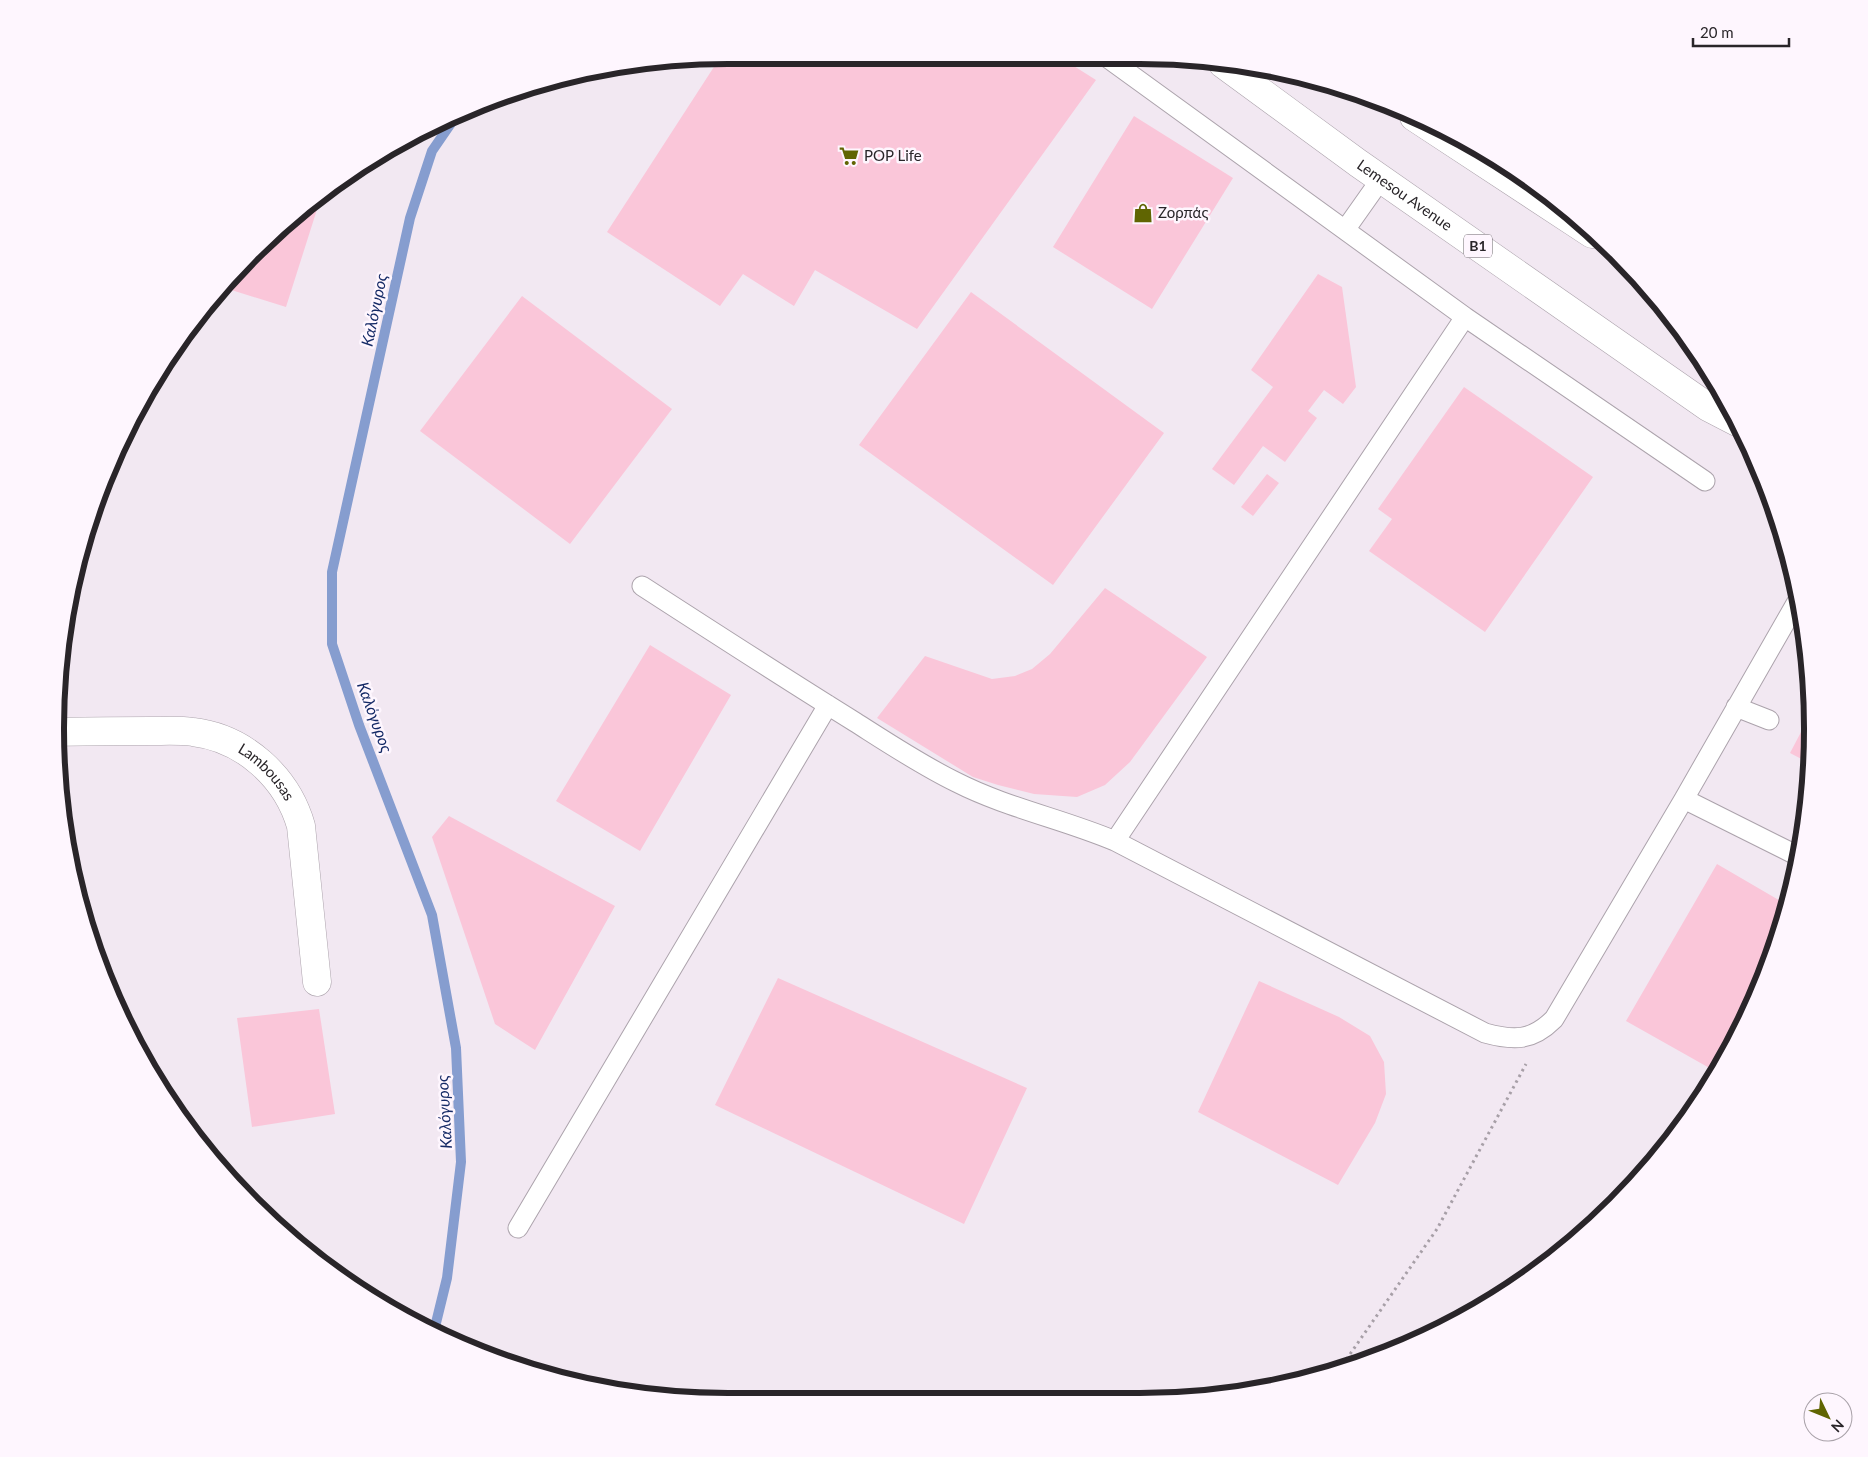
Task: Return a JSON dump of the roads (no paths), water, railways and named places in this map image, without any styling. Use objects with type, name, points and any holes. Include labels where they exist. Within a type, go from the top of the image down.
[{"type":"main road","name":"Lemesou Avenue","points":[[1231,70],[1381,180],[1708,407],[1726,416]]},
{"type":"main road","points":[[1452,142],[1553,208]]},
{"type":"main road","name":"Lambousas","points":[[64,732],[192,732],[230,743],[249,753],[266,767],[279,780],[288,794],[301,826],[317,982]]},
{"type":"lane","points":[[1117,64],[1465,317],[1705,481]]},
{"type":"lane","points":[[1345,230],[1381,180]]},
{"type":"lane","points":[[1115,841],[1465,317]]},
{"type":"lane","points":[[642,586],[828,705],[956,783],[1006,803],[1084,828],[1115,841],[1485,1033],[1508,1039],[1533,1034],[1545,1028],[1554,1019],[1684,799],[1793,609]]},
{"type":"lane","points":[[518,1228],[828,705]]},
{"type":"lane","points":[[1736,707],[1770,720]]},
{"type":"lane","points":[[1684,799],[1792,853]]},
{"type":"waterway","name":"Καλόγυρος","points":[[435,1326],[447,1278],[461,1162],[456,1048],[432,915],[359,725],[332,644],[332,572],[410,218],[432,151],[450,125]]},
{"type":"place","name":"POP Life","points":[[849,156]]},
{"type":"place","name":"Ζορπάς","points":[[1143,213]]}]
